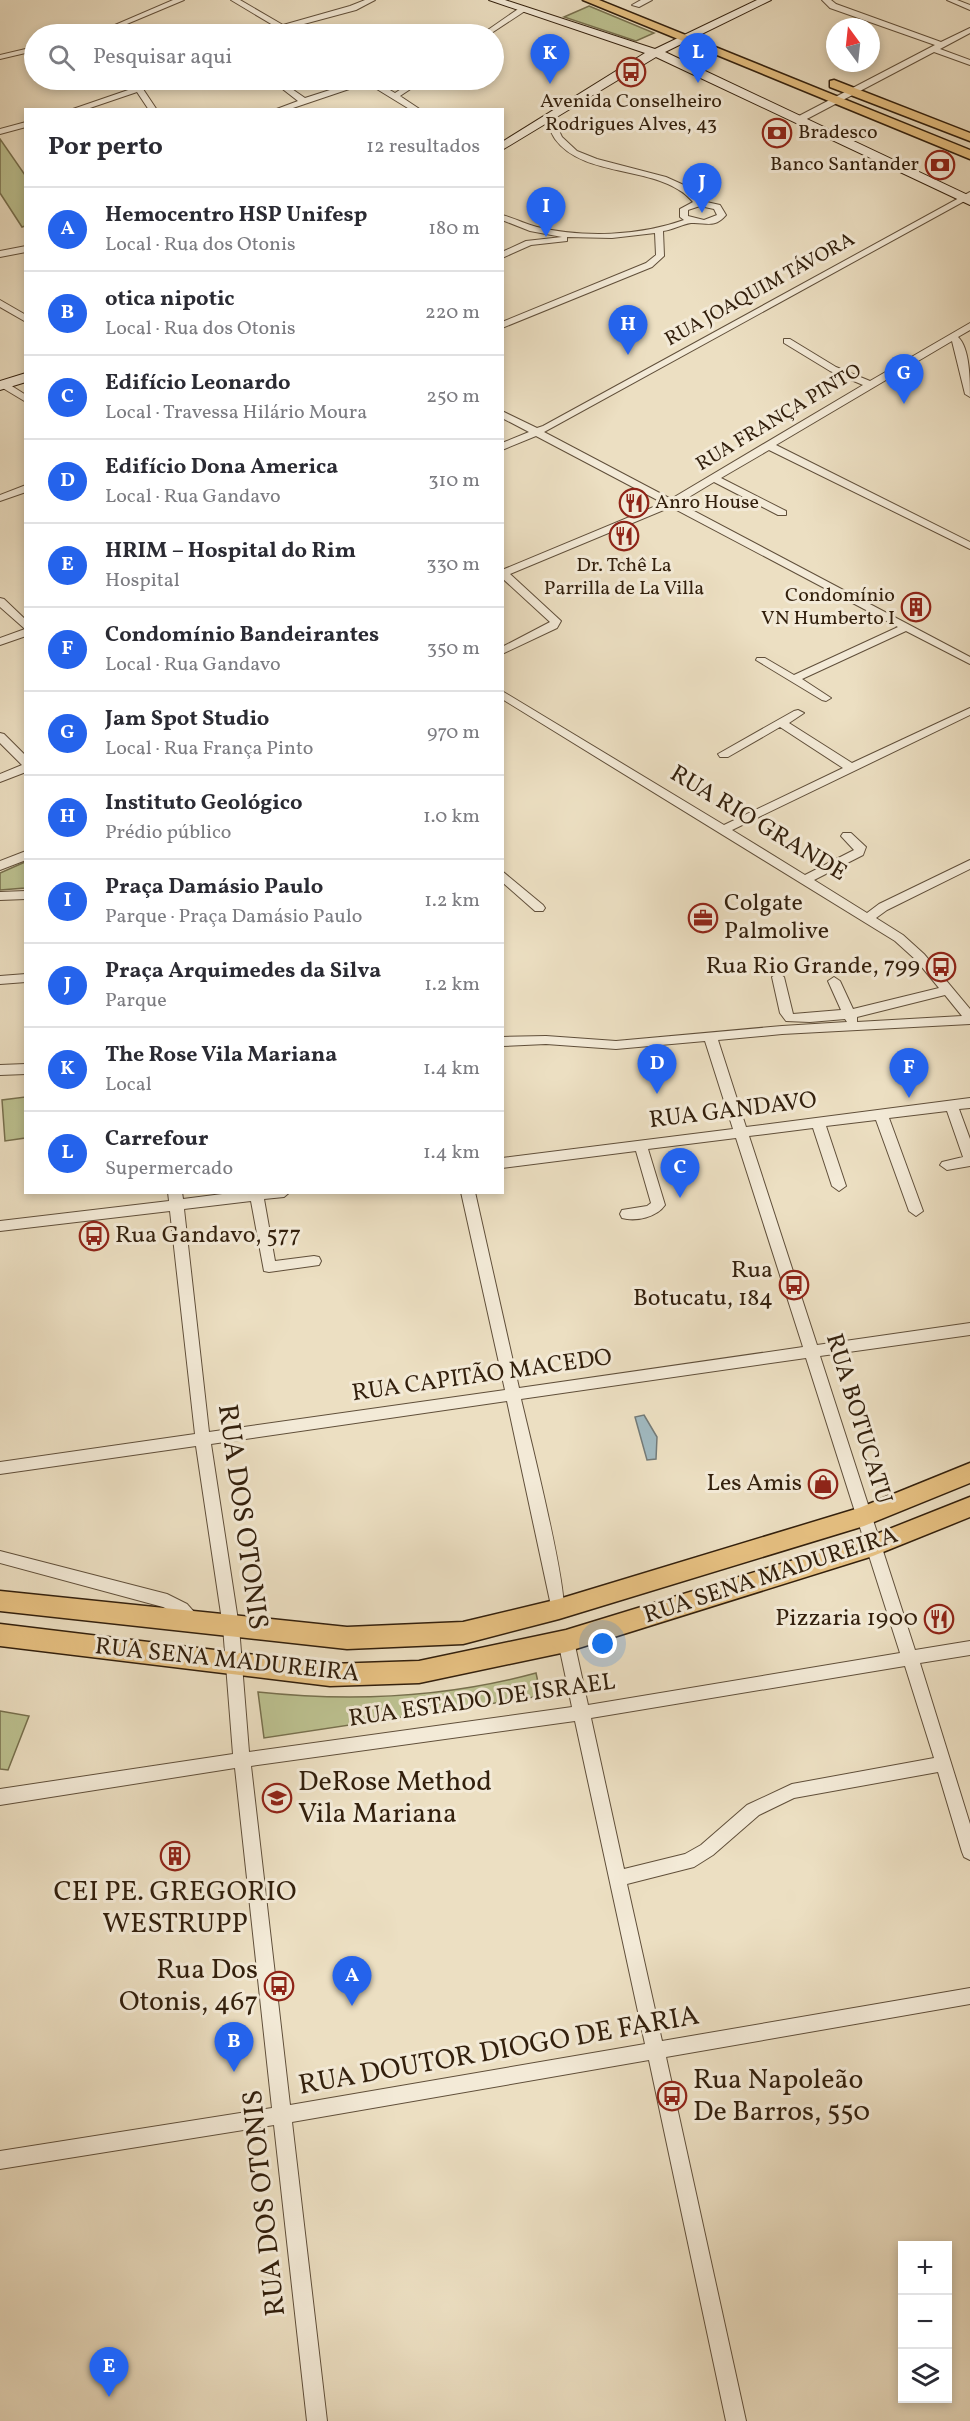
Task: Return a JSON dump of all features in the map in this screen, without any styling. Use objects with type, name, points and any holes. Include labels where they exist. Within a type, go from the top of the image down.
[{"type":"main road","points":[[589,0],[970,155]]},
{"type":"main road","points":[[623,0],[729,43]]},
{"type":"main road","points":[[824,80],[970,137]]},
{"type":"main road","name":"RUA SENA MADUREIRA","points":[[0,1601],[347,1638],[463,1633],[558,1610],[864,1516],[970,1473]]},
{"type":"main road","name":"RUA SENA MADUREIRA","points":[[0,1635],[233,1665],[330,1675],[377,1675],[473,1662],[566,1641],[873,1546],[970,1507]]},
{"type":"street","points":[[124,24],[180,0]]},
{"type":"street","points":[[235,0],[275,24]]},
{"type":"street","points":[[296,24],[353,8],[371,0]]},
{"type":"street","points":[[494,0],[656,52],[968,198]]},
{"type":"street","points":[[636,5],[648,0]]},
{"type":"street","points":[[504,146],[656,52],[766,0]]},
{"type":"street","points":[[826,0],[833,6],[937,47],[970,63]]},
{"type":"street","points":[[951,0],[970,8]]},
{"type":"street","points":[[501,24],[524,9]]},
{"type":"street","points":[[800,118],[970,30]]},
{"type":"street","points":[[0,57],[24,51]]},
{"type":"street","points":[[80,108],[137,90]]},
{"type":"street","points":[[141,90],[152,108]]},
{"type":"street","points":[[289,90],[304,101]]},
{"type":"street","points":[[284,108],[337,90]]},
{"type":"street","points":[[384,90],[414,108]]},
{"type":"street","points":[[395,96],[404,90]]},
{"type":"street","points":[[549,118],[558,141],[567,148],[593,160],[682,186],[699,203]]},
{"type":"street","points":[[0,132],[24,125]]},
{"type":"street","name":"RUA JOAQUIM TÁVORA","points":[[504,446],[537,433],[968,198]]},
{"type":"street","points":[[504,254],[529,243],[659,230],[690,221],[708,222],[722,215],[717,207],[699,203],[682,211],[684,217],[690,221]]},
{"type":"street","points":[[504,218],[541,231],[590,236]]},
{"type":"street","points":[[520,224],[529,243]]},
{"type":"street","points":[[504,324],[649,265],[660,256],[659,230]]},
{"type":"street","points":[[0,254],[24,250]]},
{"type":"street","points":[[0,303],[24,318]]},
{"type":"street","name":"RUA FRANÇA PINTO","points":[[504,574],[670,504],[970,326]]},
{"type":"street","points":[[952,336],[958,340],[970,394]]},
{"type":"street","points":[[787,341],[838,372],[870,385]]},
{"type":"street","points":[[2,386],[24,378]]},
{"type":"street","points":[[2,386],[24,398]]},
{"type":"street","points":[[504,415],[970,661]]},
{"type":"street","points":[[770,446],[970,546]]},
{"type":"street","points":[[714,478],[783,513]]},
{"type":"street","points":[[0,498],[24,489]]},
{"type":"street","points":[[504,575],[556,621],[553,626],[504,650]]},
{"type":"street","points":[[0,601],[24,624]]},
{"type":"street","points":[[794,679],[904,628]]},
{"type":"street","points":[[0,642],[24,633]]},
{"type":"street","points":[[761,660],[826,698]]},
{"type":"street","name":"RUA RIO GRANDE","points":[[504,695],[868,918],[910,948],[952,994],[970,1018]]},
{"type":"street","points":[[723,830],[970,711]]},
{"type":"street","points":[[724,754],[798,713]]},
{"type":"street","points":[[781,723],[852,768]]},
{"type":"street","points":[[0,735],[24,761]]},
{"type":"street","points":[[0,778],[24,769]]},
{"type":"street","points":[[805,880],[859,852],[860,847],[847,836]]},
{"type":"street","points":[[0,866],[24,856]]},
{"type":"street","points":[[868,918],[883,907],[970,864]]},
{"type":"street","points":[[504,878],[538,908]]},
{"type":"street","points":[[504,894],[516,888]]},
{"type":"street","points":[[0,896],[24,895]]},
{"type":"street","points":[[778,977],[786,1013],[790,1018],[850,1023],[952,994],[970,994]]},
{"type":"street","points":[[0,980],[24,978]]},
{"type":"street","points":[[834,981],[850,1023]]},
{"type":"street","points":[[504,1042],[546,1040],[615,1045],[850,1023],[970,1018]]},
{"type":"street","name":"RUA BOTUCATU","points":[[711,1036],[944,1764],[970,1852]]},
{"type":"street","points":[[0,1070],[24,1069]]},
{"type":"street","name":"RUA GANDAVO","points":[[504,1163],[970,1103]]},
{"type":"street","points":[[947,1165],[965,1163],[970,1158],[951,1106]]},
{"type":"street","points":[[881,1115],[916,1211]]},
{"type":"street","points":[[818,1123],[839,1186]]},
{"type":"street","points":[[627,1214],[651,1211],[658,1205],[641,1146]]},
{"type":"street","points":[[0,1226],[176,1199],[270,1194]]},
{"type":"street","points":[[468,1194],[558,1610]]},
{"type":"street","points":[[257,1196],[269,1268],[314,1261]]},
{"type":"street","name":"RUA DOS OTONIS","points":[[176,1199],[203,1437],[231,1627],[242,1760],[317,2421]]},
{"type":"street","name":"RUA CAPITÃO MACEDO","points":[[0,1468],[203,1437],[970,1329]]},
{"type":"street","name":"RUA SENA MADUREIRA","points":[[0,1557],[167,1600],[182,1609],[196,1623]]},
{"type":"street","points":[[566,1641],[736,2421]]},
{"type":"street","name":"RUA ESTADO DE ISRAEL","points":[[0,1797],[583,1712],[970,1648]]},
{"type":"street","points":[[619,1878],[688,1861],[707,1850],[753,1810],[792,1791],[944,1764]]},
{"type":"street","name":"RUA DOUTOR DIOGO DE FARIA","points":[[0,2160],[283,2115],[970,1996]]},
{"type":"green space","points":[[589,6],[654,33],[636,41],[564,17]]},
{"type":"green space","points":[[0,139],[24,174],[24,226],[22,227],[0,193]]},
{"type":"green space","points":[[24,862],[24,888],[0,890],[0,873]]},
{"type":"green space","points":[[24,1097],[24,1138],[5,1141],[2,1100]]},
{"type":"green space","points":[[536,1673],[541,1696],[264,1738],[258,1692],[328,1697],[398,1696],[467,1688]]},
{"type":"green space","points":[[0,1711],[29,1716],[8,1770],[0,1769]]},
{"type":"water","points":[[644,1415],[657,1437],[656,1459],[647,1460],[635,1417]]},
{"type":"place","name":"Avenida Conselheiro Rodrigues Alves, 43","points":[[631,72]]},
{"type":"place","name":"Carrefour","points":[[698,83]]},
{"type":"place","name":"The Rose Vila Mariana","points":[[550,84]]},
{"type":"place","name":"Bradesco","points":[[777,133]]},
{"type":"place","name":"Banco Santander","points":[[940,165]]},
{"type":"place","name":"Praça Arquimedes da Silva","points":[[702,213]]},
{"type":"place","name":"Praça Damásio Paulo","points":[[546,237]]},
{"type":"place","name":"Instituto Geológico","points":[[628,355]]},
{"type":"place","name":"Jam Spot Studio","points":[[904,404]]},
{"type":"place","name":"Anro House","points":[[634,503]]},
{"type":"place","name":"Dr. Tchê La Parrilla de La Villa","points":[[624,536]]},
{"type":"place","name":"Condomínio VN Humberto I","points":[[916,607]]},
{"type":"place","name":"Colgate Palmolive","points":[[703,918]]},
{"type":"place","name":"Rua Rio Grande, 799","points":[[941,967]]},
{"type":"place","name":"Edifício Dona America","points":[[657,1094]]},
{"type":"place","name":"Condomínio Bandeirantes","points":[[909,1098]]},
{"type":"place","name":"Edifício Leonardo","points":[[680,1198]]},
{"type":"place","name":"Rua Gandavo, 577","points":[[94,1236]]},
{"type":"place","name":"Rua Botucatu, 184","points":[[794,1285]]},
{"type":"place","name":"Les Amis","points":[[823,1484]]},
{"type":"place","name":"Pizzaria 1900","points":[[939,1619]]},
{"type":"place","name":"DeRose Method Vila Mariana","points":[[277,1798]]},
{"type":"place","name":"CEI PE. GREGORIO WESTRUPP","points":[[175,1856]]},
{"type":"place","name":"Rua Dos Otonis, 467","points":[[279,1986]]},
{"type":"place","name":"Hemocentro HSP Unifesp","points":[[352,2006]]},
{"type":"place","name":"otica nipotic","points":[[234,2072]]},
{"type":"place","name":"Rua Napoleão De Barros, 550","points":[[672,2096]]},
{"type":"place","name":"HRIM – Hospital do Rim","points":[[109,2397]]}]
